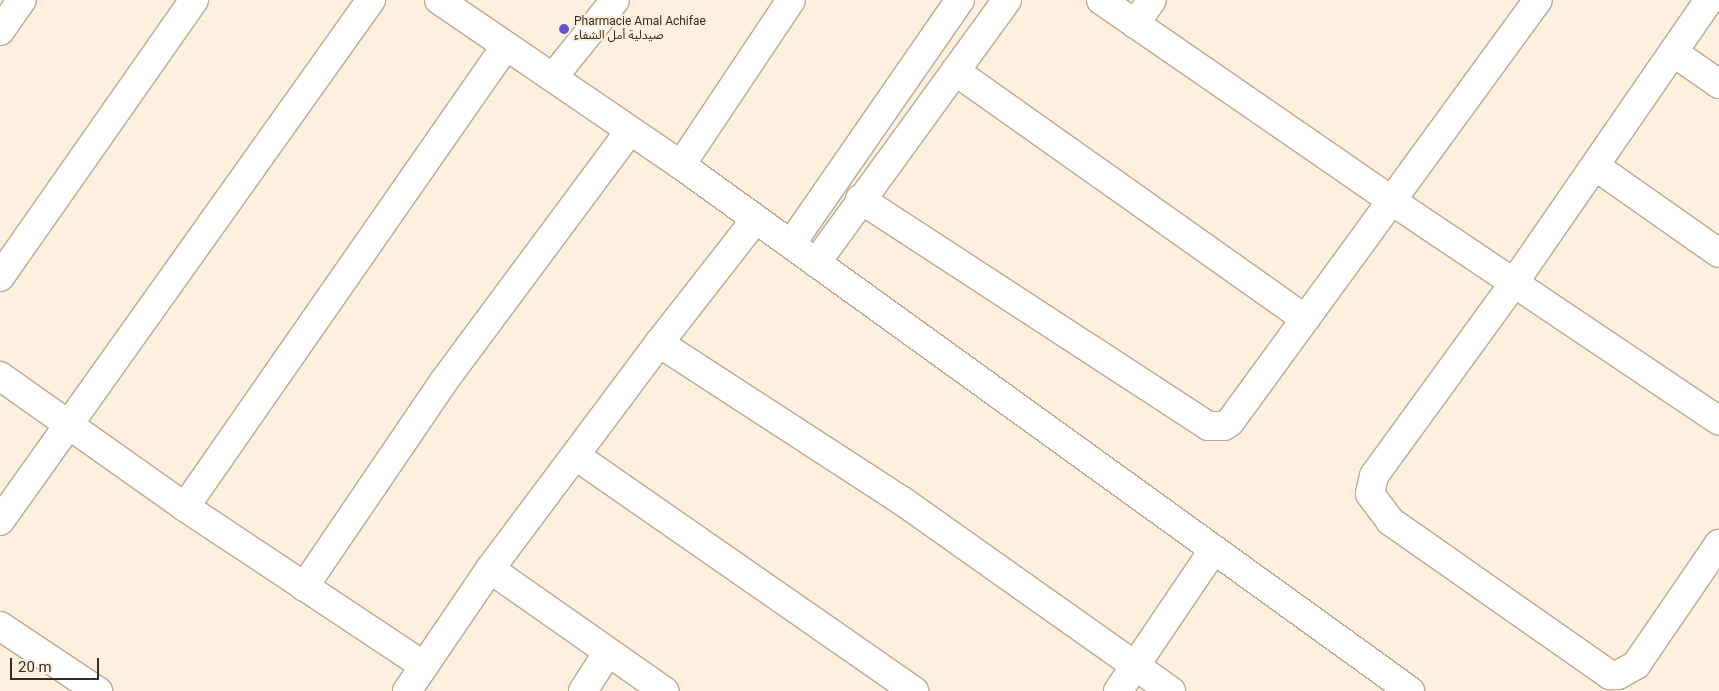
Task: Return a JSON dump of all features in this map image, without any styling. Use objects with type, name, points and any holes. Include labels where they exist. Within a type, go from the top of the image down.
[{"type":"street","points":[[0,31],[22,0]]},
{"type":"street","points":[[0,277],[194,0]]},
{"type":"street","points":[[0,521],[371,0]]},
{"type":"street","points":[[439,0],[505,47],[554,76],[628,132],[681,165],[1410,691]]},
{"type":"street","points":[[554,76],[615,0]]},
{"type":"street","points":[[681,165],[790,0]]},
{"type":"street","points":[[791,244],[960,0]]},
{"type":"street","points":[[816,263],[860,199],[1007,0]]},
{"type":"street","points":[[1101,0],[1392,201],[1719,420]]},
{"type":"street","points":[[1135,24],[1152,0]]},
{"type":"street","points":[[860,199],[1208,426],[1230,422],[1538,0]]},
{"type":"street","points":[[1709,0],[1514,283],[1374,476],[1370,494],[1380,512],[1610,675],[1618,675],[1636,665],[1719,544]]},
{"type":"street","points":[[185,507],[505,47]]},
{"type":"street","points":[[1673,52],[1719,84]]},
{"type":"street","points":[[955,71],[1305,319]]},
{"type":"street","points":[[304,587],[444,381],[628,132]]},
{"type":"street","points":[[1594,166],[1719,253]]},
{"type":"street","points":[[407,691],[490,569],[659,343],[756,219]]},
{"type":"street","points":[[659,343],[901,500],[1135,668],[1171,691]]},
{"type":"street","points":[[0,376],[68,426],[185,507],[424,666]]},
{"type":"street","points":[[576,456],[914,691]]},
{"type":"street","points":[[1118,691],[1214,549]]},
{"type":"street","points":[[490,569],[664,691]]},
{"type":"street","points":[[0,626],[98,691]]},
{"type":"street","points":[[583,691],[608,652]]},
{"type":"place","name":"Pharmacie Amal Achifae صيدلية أمل الشفاء","points":[[564,29]]}]
